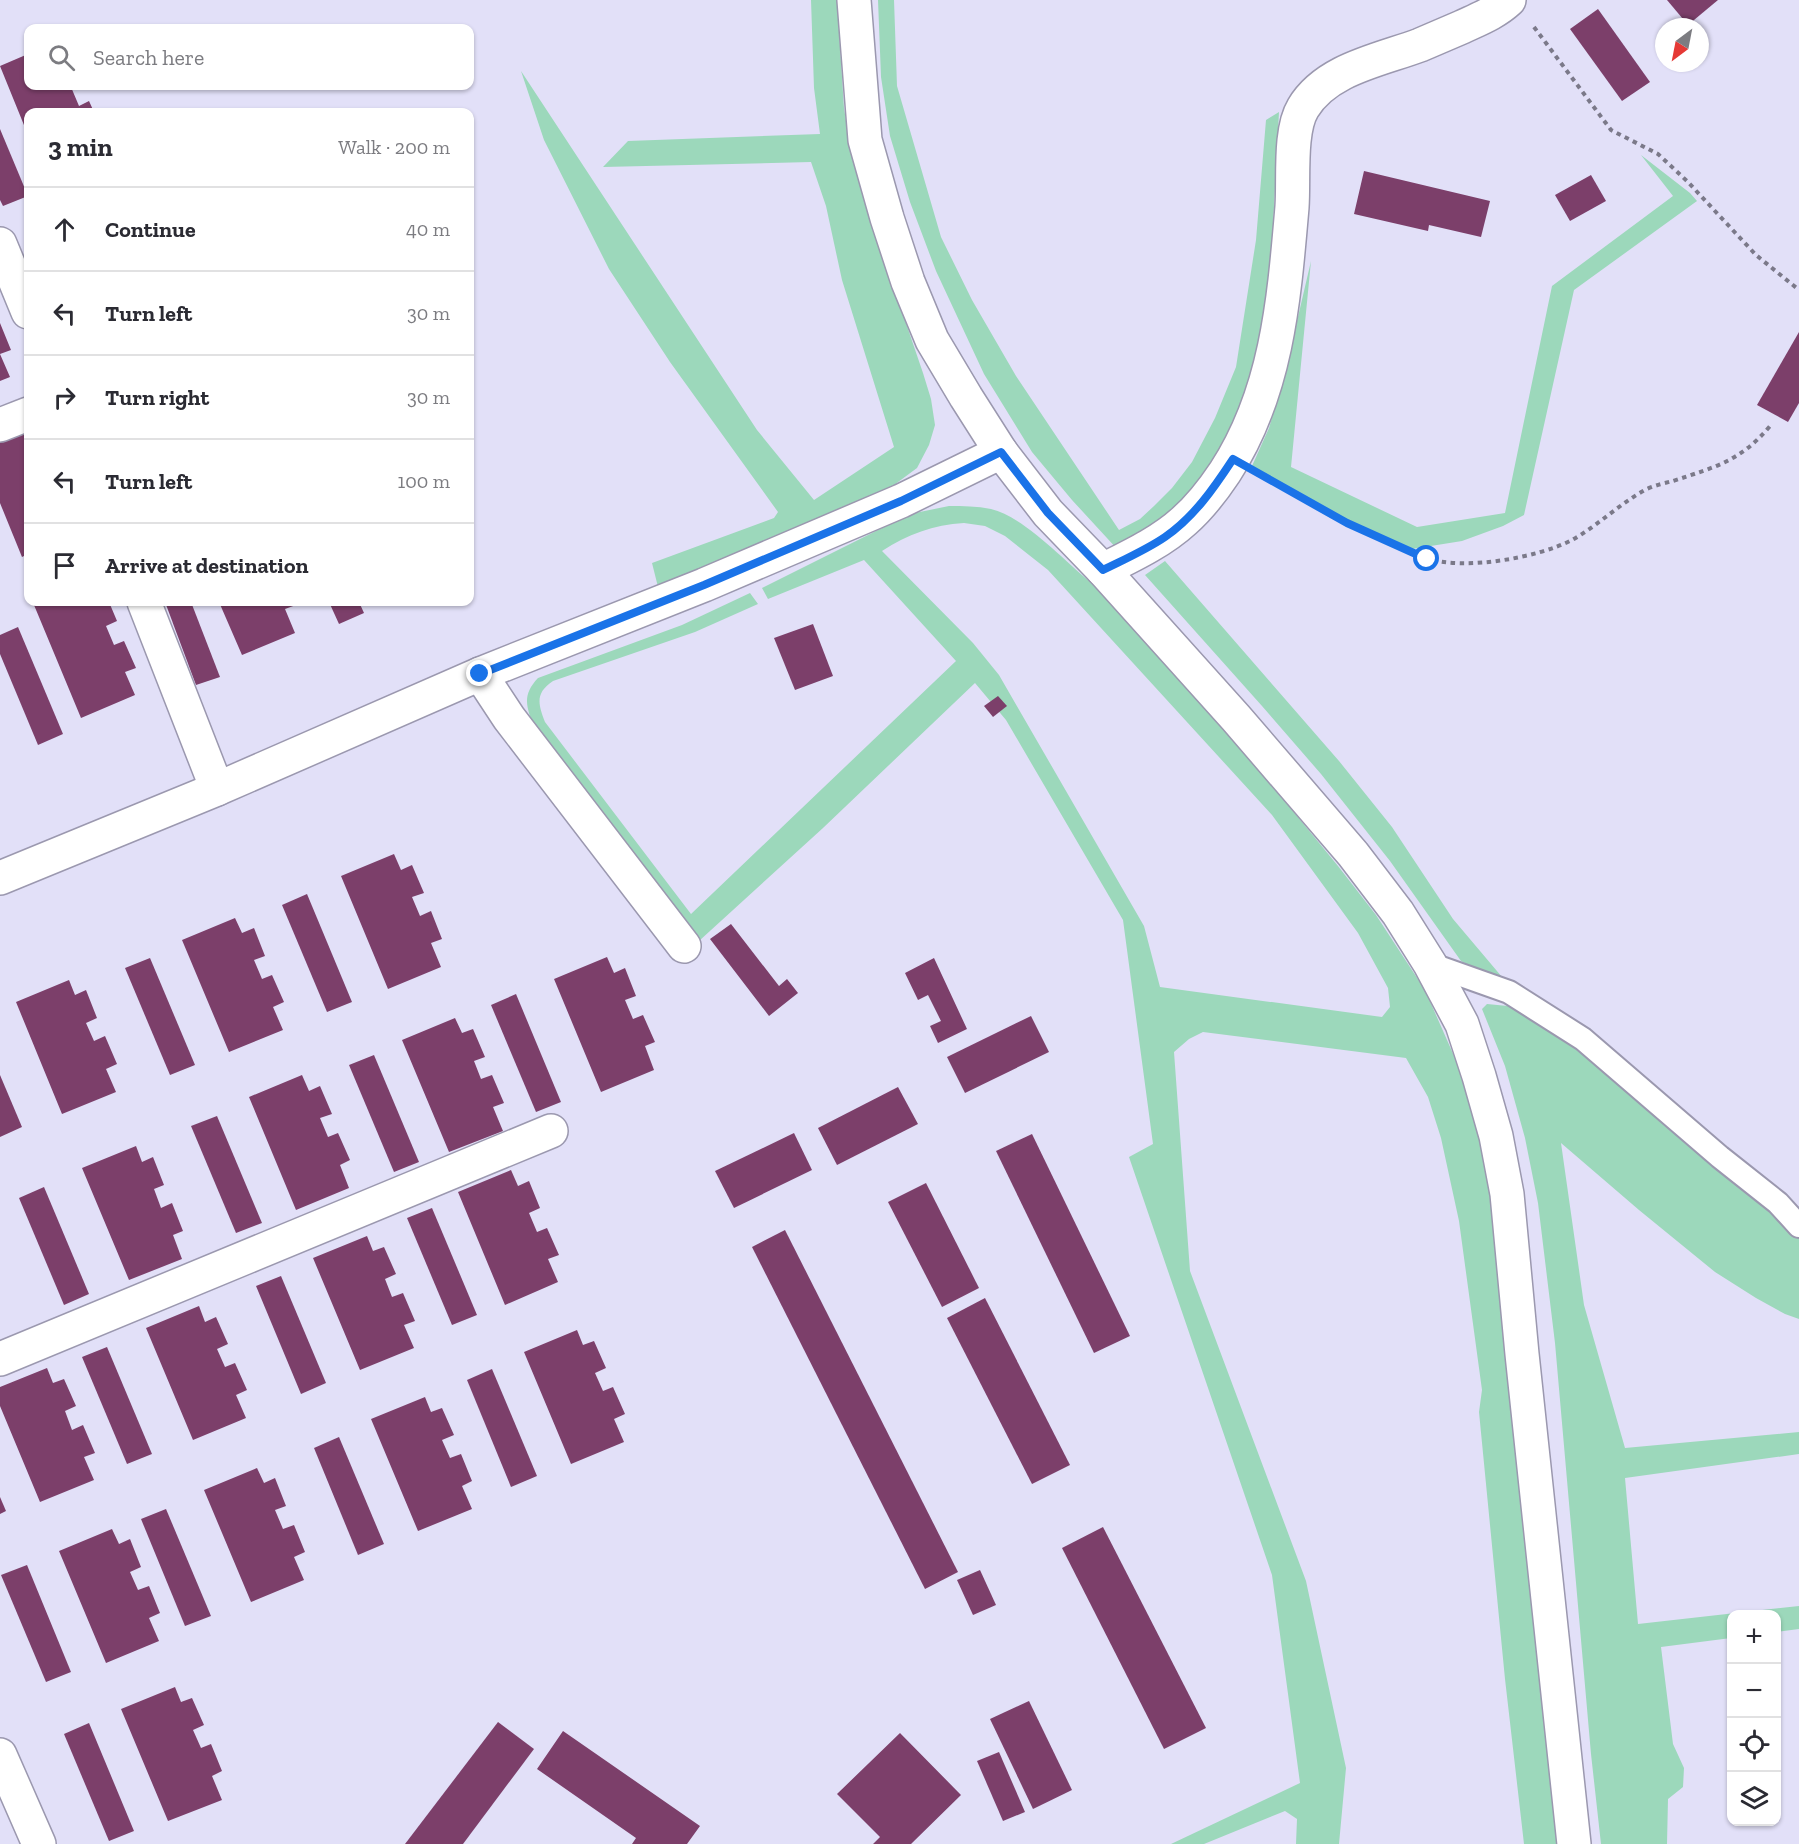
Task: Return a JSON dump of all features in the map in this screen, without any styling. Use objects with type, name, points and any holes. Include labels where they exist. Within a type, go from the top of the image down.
[{"type":"street","points":[[854,0],[865,140],[908,282],[932,340],[1001,452],[1048,513],[1103,570],[1236,718],[1353,854],[1398,913],[1430,964],[1462,1024],[1496,1136],[1507,1194],[1574,1844]]},
{"type":"street","points":[[1103,570],[1165,537],[1185,521],[1208,496],[1249,430],[1261,400],[1270,367],[1286,276],[1296,126],[1302,109],[1315,91],[1334,78],[1360,66],[1421,44],[1497,11],[1518,9]]},
{"type":"street","points":[[0,244],[24,302]]},
{"type":"street","points":[[0,425],[24,416]]},
{"type":"street","points":[[0,878],[217,789],[480,674],[748,566],[901,501],[1001,452]]},
{"type":"street","points":[[146,606],[217,789]]},
{"type":"street","points":[[480,674],[509,718],[684,946]]},
{"type":"street","points":[[0,1359],[551,1131]]},
{"type":"street","points":[[0,1755],[39,1844]]},
{"type":"lane","points":[[1430,964],[1509,992],[1583,1039],[1720,1157],[1778,1203],[1799,1227]]},
{"type":"path","points":[[1518,9],[1611,130],[1658,154],[1687,181],[1756,255],[1799,290]]},
{"type":"path","points":[[1233,459],[1347,523],[1427,559],[1449,563],[1476,563],[1530,554],[1571,540],[1634,496],[1653,487],[1713,467],[1746,450],[1770,426]]},
{"type":"green space","points":[[811,0],[837,0],[844,108],[851,152],[864,200],[931,399],[935,425],[929,445],[917,468],[894,485],[827,522],[658,587],[652,563],[774,518],[778,512],[670,362],[609,269],[544,140],[521,71],[757,430],[814,500],[894,447],[842,280],[826,206],[811,162],[603,167],[628,141],[820,134],[814,88]]},
{"type":"green space","points":[[878,0],[894,0],[897,86],[941,237],[972,300],[1016,376],[1119,530],[1140,519],[1154,506],[1172,488],[1192,462],[1215,418],[1236,367],[1256,240],[1266,120],[1279,112],[1269,303],[1247,402],[1208,470],[1173,512],[1118,550],[1032,452],[984,374],[936,271],[910,202],[890,136],[881,77]]},
{"type":"green space","points":[[1641,155],[1697,201],[1574,290],[1524,515],[1503,526],[1462,541],[1412,549],[1348,520],[1252,466],[1269,428],[1284,377],[1311,261],[1291,467],[1417,527],[1505,513],[1552,286],[1673,196]]},
{"type":"green space","points":[[949,506],[991,509],[1031,530],[1093,584],[1230,734],[1338,866],[1376,915],[1425,990],[1469,1090],[1482,1132],[1494,1213],[1557,1844],[1524,1844],[1505,1679],[1479,1412],[1482,1390],[1459,1221],[1441,1138],[1428,1097],[1406,1058],[1203,1032],[1189,1039],[1174,1052],[1190,1271],[1306,1581],[1346,1768],[1339,1844],[1296,1844],[1297,1819],[1285,1811],[1204,1844],[1171,1844],[1300,1783],[1272,1575],[1129,1157],[1153,1144],[1123,920],[1006,720],[975,683],[823,828],[699,941],[534,727],[527,701],[530,690],[538,678],[682,625],[750,593],[758,604],[695,632],[553,681],[543,690],[540,699],[545,722],[691,914],[956,661],[864,560],[768,599],[762,588],[910,514]],"holes":[[[964,523],[985,526],[1005,536],[1048,570],[1272,815],[1358,933],[1388,988],[1390,1007],[1382,1017],[1160,987],[1144,926],[999,675],[973,643],[882,551],[911,535],[931,528]]]},
{"type":"green space","points":[[1165,561],[1339,761],[1392,827],[1453,919],[1502,977],[1482,972],[1461,961],[1390,861],[1321,774],[1145,575]]},
{"type":"green space","points":[[1487,1004],[1518,1007],[1572,1042],[1770,1208],[1799,1239],[1799,1319],[1756,1298],[1715,1272],[1561,1143],[1584,1305],[1625,1448],[1799,1432],[1799,1454],[1625,1478],[1638,1624],[1727,1614],[1727,1639],[1661,1647],[1673,1744],[1684,1768],[1683,1787],[1668,1799],[1667,1844],[1601,1844],[1555,1343],[1538,1203],[1525,1138],[1505,1066],[1482,1009]]},
{"type":"green space","points":[[1799,1606],[1799,1629],[1781,1631],[1781,1610],[1763,1610]]},
{"type":"building","points":[[1667,0],[1718,0],[1696,18],[1682,18]]},
{"type":"building","points":[[1598,9],[1650,82],[1622,101],[1570,29]]},
{"type":"building","points":[[24,56],[24,90],[72,90],[79,106],[89,101],[92,108],[24,108],[24,125],[0,66]]},
{"type":"building","points":[[0,129],[24,186],[24,198],[3,206],[0,200]]},
{"type":"building","points":[[1364,171],[1490,201],[1481,237],[1429,225],[1428,231],[1354,214]]},
{"type":"building","points":[[1591,175],[1606,201],[1570,221],[1555,195]]},
{"type":"building","points":[[0,323],[11,350],[0,354]]},
{"type":"building","points":[[1799,332],[1799,403],[1788,422],[1757,405]]},
{"type":"building","points":[[0,354],[10,377],[0,381]]},
{"type":"building","points":[[24,424],[24,556],[22,557],[0,503],[0,434]]},
{"type":"building","points":[[34,606],[111,606],[117,621],[106,626],[114,645],[124,641],[136,668],[125,672],[135,695],[81,718]]},
{"type":"building","points":[[166,606],[193,606],[220,677],[196,685]]},
{"type":"building","points":[[221,606],[293,606],[285,609],[295,633],[242,655]]},
{"type":"building","points":[[331,606],[361,606],[364,613],[339,624]]},
{"type":"building","points":[[813,624],[833,676],[795,690],[774,638]]},
{"type":"building","points":[[18,627],[63,734],[38,745],[0,654],[0,635]]},
{"type":"building","points":[[998,696],[1007,706],[993,717],[984,706]]},
{"type":"building","points":[[394,854],[401,870],[412,865],[424,893],[412,897],[420,916],[431,911],[442,939],[431,943],[441,967],[388,989],[341,876]]},
{"type":"building","points":[[307,894],[352,1002],[327,1012],[282,905]]},
{"type":"building","points":[[235,918],[242,933],[254,928],[265,956],[254,960],[262,979],[272,975],[284,1002],[273,1007],[283,1030],[229,1052],[182,940]]},
{"type":"building","points":[[731,924],[779,986],[787,979],[798,993],[769,1016],[710,939]]},
{"type":"building","points":[[607,957],[614,973],[625,968],[636,996],[625,1000],[633,1019],[643,1015],[655,1042],[645,1046],[654,1070],[601,1092],[554,979]]},
{"type":"building","points":[[150,958],[195,1065],[170,1075],[125,968]]},
{"type":"building","points":[[934,958],[967,1029],[938,1043],[930,1026],[941,1021],[928,995],[918,1000],[905,973]]},
{"type":"building","points":[[69,980],[75,995],[86,990],[97,1018],[86,1023],[94,1041],[105,1036],[117,1064],[106,1069],[116,1092],[62,1114],[16,1002]]},
{"type":"building","points":[[516,994],[561,1102],[536,1112],[491,1005]]},
{"type":"building","points":[[1031,1016],[1049,1052],[965,1093],[947,1057]]},
{"type":"building","points":[[455,1018],[462,1033],[473,1029],[485,1057],[474,1061],[481,1079],[492,1075],[504,1103],[493,1107],[503,1131],[449,1152],[402,1040]]},
{"type":"building","points":[[374,1055],[419,1162],[394,1172],[349,1065]]},
{"type":"building","points":[[0,1075],[22,1127],[0,1137]]},
{"type":"building","points":[[302,1075],[309,1091],[320,1086],[332,1114],[320,1118],[328,1137],[338,1133],[350,1160],[340,1165],[349,1188],[296,1210],[249,1097]]},
{"type":"building","points":[[898,1087],[918,1124],[837,1165],[818,1128]]},
{"type":"building","points":[[217,1116],[262,1223],[236,1233],[191,1126]]},
{"type":"building","points":[[794,1133],[812,1170],[734,1208],[715,1171]]},
{"type":"building","points":[[1032,1134],[1130,1336],[1094,1353],[996,1151]]},
{"type":"building","points":[[136,1146],[142,1162],[153,1157],[164,1185],[154,1189],[161,1208],[172,1203],[183,1231],[173,1235],[182,1259],[129,1280],[82,1168]]},
{"type":"building","points":[[511,1170],[518,1186],[529,1181],[540,1208],[529,1213],[537,1232],[547,1228],[559,1255],[548,1259],[558,1282],[505,1305],[458,1192]]},
{"type":"building","points":[[926,1183],[979,1288],[942,1307],[888,1202]]},
{"type":"building","points":[[44,1187],[89,1294],[64,1305],[19,1198]]},
{"type":"building","points":[[432,1208],[477,1315],[452,1325],[407,1218]]},
{"type":"building","points":[[785,1230],[958,1572],[925,1589],[752,1247]]},
{"type":"building","points":[[367,1236],[373,1251],[384,1247],[396,1274],[385,1279],[392,1297],[403,1293],[415,1321],[404,1325],[414,1348],[360,1370],[313,1258]]},
{"type":"building","points":[[281,1276],[326,1383],[301,1394],[256,1286]]},
{"type":"building","points":[[985,1298],[1070,1465],[1032,1484],[947,1318]]},
{"type":"building","points":[[199,1306],[205,1322],[216,1317],[228,1344],[217,1349],[225,1367],[235,1363],[247,1390],[236,1395],[246,1418],[193,1440],[146,1328]]},
{"type":"building","points":[[577,1330],[583,1345],[594,1341],[606,1368],[595,1373],[603,1391],[613,1387],[625,1414],[614,1419],[624,1442],[571,1464],[524,1352]]},
{"type":"building","points":[[107,1347],[152,1454],[127,1464],[82,1357]]},
{"type":"building","points":[[47,1368],[53,1383],[64,1379],[76,1406],[65,1411],[72,1430],[83,1425],[95,1453],[84,1457],[94,1480],[40,1502],[0,1406],[0,1387]]},
{"type":"building","points":[[492,1369],[537,1476],[511,1487],[467,1380]]},
{"type":"building","points":[[425,1397],[431,1412],[442,1408],[454,1435],[442,1440],[450,1458],[461,1454],[472,1481],[462,1486],[472,1509],[418,1531],[371,1419]]},
{"type":"building","points":[[339,1437],[384,1544],[358,1555],[314,1448]]},
{"type":"building","points":[[257,1468],[264,1483],[275,1478],[286,1506],[275,1510],[283,1529],[294,1525],[305,1552],[294,1557],[304,1580],[251,1602],[204,1490]]},
{"type":"building","points":[[0,1497],[6,1511],[0,1514]]},
{"type":"building","points":[[166,1509],[211,1616],[185,1626],[141,1519]]},
{"type":"building","points":[[1103,1527],[1206,1728],[1164,1749],[1062,1548]]},
{"type":"building","points":[[112,1529],[119,1544],[130,1539],[141,1567],[130,1572],[138,1590],[149,1586],[160,1613],[149,1618],[159,1641],[106,1663],[59,1551]]},
{"type":"building","points":[[27,1565],[71,1672],[46,1682],[1,1575]]},
{"type":"building","points":[[980,1570],[996,1605],[973,1615],[957,1580]]},
{"type":"building","points":[[175,1687],[181,1702],[192,1698],[204,1725],[193,1730],[201,1748],[211,1744],[222,1771],[212,1776],[222,1800],[168,1821],[121,1709]]},
{"type":"building","points":[[1029,1701],[1072,1790],[1033,1809],[990,1719]]},
{"type":"building","points":[[498,1722],[534,1749],[463,1844],[405,1844]]},
{"type":"building","points":[[89,1723],[134,1831],[109,1841],[64,1734]]},
{"type":"building","points":[[563,1731],[700,1826],[687,1844],[632,1844],[636,1838],[537,1769]]},
{"type":"building","points":[[900,1733],[961,1795],[911,1844],[873,1844],[880,1837],[837,1794]]},
{"type":"building","points":[[999,1752],[1025,1812],[1003,1821],[977,1761]]},
{"type":"route","points":[[480,674],[704,585],[901,501],[1001,452],[1048,513],[1103,570],[1165,537],[1185,521],[1218,483],[1233,459],[1347,523],[1427,559]]}]
